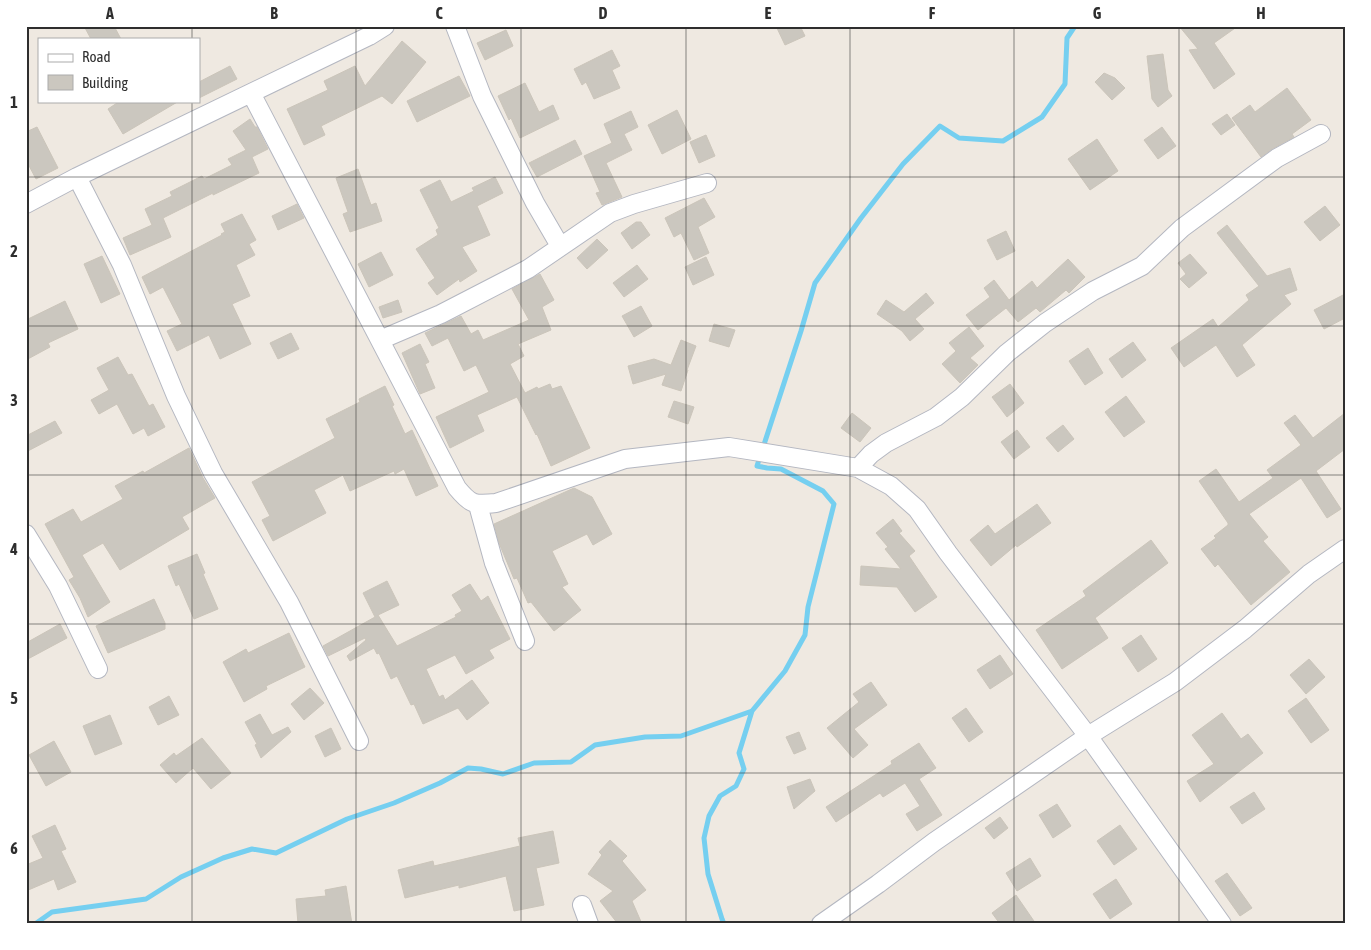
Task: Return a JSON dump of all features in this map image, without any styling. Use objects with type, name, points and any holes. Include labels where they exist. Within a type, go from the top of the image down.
[{"type":"street","points":[[26,204],[77,177],[369,36],[385,26]]},
{"type":"street","points":[[454,26],[482,96],[535,203],[560,246]]},
{"type":"street","points":[[251,93],[457,488],[465,498],[478,505],[496,504],[625,459],[729,447],[858,468],[891,486],[917,509],[1088,736],[1222,924]]},
{"type":"street","points":[[858,468],[871,454],[886,443],[936,417],[962,397],[1007,353],[1045,323],[1093,292],[1142,266],[1182,228],[1277,158],[1321,134]]},
{"type":"street","points":[[77,177],[122,265],[176,396],[213,473],[290,602],[359,741]]},
{"type":"street","points":[[380,340],[441,314],[528,269],[610,213],[634,204],[707,183]]},
{"type":"street","points":[[478,505],[494,563],[526,641]]},
{"type":"street","points":[[26,534],[58,586],[98,669]]},
{"type":"street","points":[[821,924],[934,842],[1088,736],[1175,682],[1245,629],[1309,574],[1345,550]]},
{"type":"street","points":[[582,905],[589,924]]},
{"type":"building","points":[[84,26],[114,26],[120,38],[90,38]]},
{"type":"building","points":[[776,26],[800,26],[805,36],[785,45]]},
{"type":"building","points":[[1179,26],[1238,26],[1214,43],[1235,74],[1214,89],[1189,50],[1198,49]]},
{"type":"building","points":[[506,30],[513,46],[485,60],[477,43]]},
{"type":"building","points":[[402,41],[426,62],[392,104],[382,96],[321,126],[325,135],[304,145],[287,109],[328,90],[324,81],[355,66],[365,86]]},
{"type":"building","points":[[612,50],[620,66],[612,70],[620,88],[594,99],[586,82],[582,85],[574,69]]},
{"type":"building","points":[[1163,54],[1168,90],[1172,96],[1158,107],[1152,99],[1147,56]]},
{"type":"building","points":[[230,66],[237,79],[200,98],[200,81]]},
{"type":"building","points":[[1104,73],[1115,78],[1125,88],[1112,100],[1095,82]]},
{"type":"building","points":[[459,76],[470,96],[417,122],[407,101]]},
{"type":"building","points":[[525,83],[539,112],[553,105],[559,119],[520,138],[498,96]]},
{"type":"building","points":[[1287,88],[1311,120],[1292,134],[1294,137],[1261,157],[1232,118],[1250,105],[1255,112]]},
{"type":"building","points":[[118,102],[177,102],[123,134],[108,109]]},
{"type":"building","points":[[677,110],[691,139],[662,154],[648,125]]},
{"type":"building","points":[[631,111],[638,127],[624,134],[632,150],[606,163],[622,197],[602,205],[596,193],[600,192],[584,156],[612,143],[604,124]]},
{"type":"building","points":[[1227,114],[1235,125],[1221,135],[1212,124]]},
{"type":"building","points":[[250,119],[255,127],[257,127],[268,149],[252,157],[259,173],[163,218],[171,237],[130,255],[123,238],[152,225],[145,209],[172,196],[170,192],[202,176],[204,179],[232,165],[228,159],[246,150],[233,131]]},
{"type":"building","points":[[37,127],[58,168],[36,179],[26,160],[26,132]]},
{"type":"building","points":[[1162,127],[1176,146],[1158,159],[1144,140]]},
{"type":"building","points":[[706,135],[715,156],[699,163],[690,142]]},
{"type":"building","points":[[1097,139],[1118,171],[1090,190],[1068,159]]},
{"type":"building","points":[[575,140],[582,154],[537,177],[529,163]]},
{"type":"building","points":[[358,169],[371,205],[376,203],[382,221],[350,232],[343,214],[348,212],[336,178]]},
{"type":"building","points":[[495,177],[503,193],[477,206],[490,235],[462,247],[477,271],[460,282],[459,279],[437,295],[428,283],[435,278],[416,249],[438,235],[436,230],[439,228],[420,190],[440,180],[451,202],[474,191],[472,188]]},
{"type":"building","points":[[704,198],[715,217],[698,227],[709,253],[694,260],[681,233],[674,237],[665,218]]},
{"type":"building","points":[[297,204],[304,218],[278,230],[272,216]]},
{"type":"building","points":[[1325,206],[1340,225],[1320,241],[1304,222]]},
{"type":"building","points":[[242,214],[256,240],[249,244],[255,255],[236,265],[250,296],[232,304],[251,344],[220,359],[209,335],[177,351],[167,331],[182,324],[163,287],[150,294],[142,277],[222,235],[225,232],[221,224]]},
{"type":"building","points":[[636,222],[641,222],[650,235],[632,249],[621,233]]},
{"type":"building","points":[[1227,225],[1267,276],[1290,268],[1297,290],[1284,295],[1291,304],[1242,345],[1255,365],[1237,377],[1216,345],[1184,367],[1171,348],[1213,319],[1218,327],[1249,300],[1246,295],[1259,286],[1217,233]]},
{"type":"building","points":[[1006,231],[1015,251],[997,260],[987,240]]},
{"type":"building","points":[[597,239],[608,250],[587,269],[577,258]]},
{"type":"building","points":[[381,252],[393,275],[369,287],[358,264]]},
{"type":"building","points":[[1190,254],[1207,273],[1189,288],[1180,279],[1186,274],[1178,263]]},
{"type":"building","points":[[102,256],[120,294],[101,303],[84,264]]},
{"type":"building","points":[[706,257],[714,275],[693,285],[685,267]]},
{"type":"building","points":[[1068,259],[1085,277],[1069,293],[1066,290],[1040,312],[1036,308],[1018,322],[1006,308],[978,330],[966,315],[990,297],[984,288],[994,280],[1009,300],[1032,281],[1037,288]]},
{"type":"building","points":[[637,265],[648,279],[624,297],[613,283]]},
{"type":"building","points":[[540,274],[554,300],[542,307],[551,330],[518,344],[524,356],[510,364],[525,393],[537,387],[538,389],[550,384],[552,389],[561,386],[590,448],[551,466],[537,434],[517,397],[477,415],[484,431],[450,448],[436,417],[489,392],[476,365],[464,371],[448,338],[432,346],[425,333],[461,316],[471,334],[478,330],[483,340],[529,320],[512,289]]},
{"type":"building","points":[[926,293],[934,303],[915,319],[924,329],[910,341],[902,331],[877,314],[886,300],[904,312]]},
{"type":"building","points":[[1345,294],[1345,318],[1324,329],[1314,310]]},
{"type":"building","points":[[398,300],[402,312],[383,318],[379,307]]},
{"type":"building","points":[[65,301],[78,329],[48,343],[50,347],[26,360],[26,320]]},
{"type":"building","points":[[641,306],[652,326],[634,337],[622,316]]},
{"type":"building","points":[[714,324],[735,330],[729,347],[709,341]]},
{"type":"building","points":[[969,327],[984,346],[970,358],[978,365],[960,383],[942,364],[956,351],[949,343]]},
{"type":"building","points":[[291,333],[299,349],[278,359],[270,343]]},
{"type":"building","points":[[681,340],[696,346],[681,391],[662,385],[666,374],[633,384],[628,366],[654,359],[671,365]]},
{"type":"building","points":[[1133,342],[1146,360],[1122,378],[1109,359]]},
{"type":"building","points":[[420,344],[429,362],[425,364],[435,388],[420,394],[402,353]]},
{"type":"building","points":[[1088,348],[1103,373],[1085,385],[1069,361]]},
{"type":"building","points":[[118,357],[128,375],[132,374],[149,406],[153,404],[165,427],[148,436],[144,428],[133,434],[117,404],[99,414],[91,400],[109,390],[97,368]]},
{"type":"building","points":[[1010,384],[1024,403],[1007,417],[992,397]]},
{"type":"building","points":[[385,386],[405,434],[412,430],[438,486],[416,496],[404,469],[395,474],[394,471],[350,491],[343,475],[314,490],[326,513],[273,541],[262,520],[270,516],[252,482],[335,438],[326,419],[360,402],[359,399]]},
{"type":"building","points":[[1126,396],[1145,422],[1124,437],[1105,412]]},
{"type":"building","points":[[674,401],[694,407],[688,424],[668,417]]},
{"type":"building","points":[[852,413],[871,428],[860,442],[841,428]]},
{"type":"building","points":[[1345,413],[1345,449],[1316,471],[1341,509],[1327,518],[1301,478],[1249,514],[1268,537],[1263,541],[1290,572],[1251,605],[1218,564],[1215,567],[1201,549],[1216,538],[1214,536],[1228,523],[1199,481],[1216,469],[1239,502],[1273,478],[1267,470],[1301,445],[1284,423],[1295,415],[1313,438]]},
{"type":"building","points":[[55,421],[62,433],[26,452],[26,436]]},
{"type":"building","points":[[1063,425],[1074,439],[1058,452],[1046,438]]},
{"type":"building","points":[[1017,430],[1030,447],[1014,459],[1001,442]]},
{"type":"building","points":[[189,448],[215,498],[182,517],[189,529],[120,570],[103,543],[82,555],[110,602],[88,617],[80,598],[69,580],[74,577],[45,524],[73,509],[81,522],[123,499],[115,486],[143,471],[144,473]]},
{"type":"building","points":[[574,488],[592,497],[612,534],[593,545],[587,534],[552,551],[568,584],[562,587],[581,610],[554,631],[531,602],[528,603],[517,578],[514,579],[499,543],[494,524]]},
{"type":"building","points":[[1037,504],[1051,523],[1017,547],[1016,545],[991,566],[970,540],[988,525],[995,534]]},
{"type":"building","points":[[893,519],[902,531],[899,533],[915,551],[909,556],[937,597],[915,612],[897,587],[860,585],[861,566],[901,569],[885,549],[888,547],[876,533]]},
{"type":"building","points":[[1151,540],[1168,563],[1095,618],[1108,638],[1062,669],[1036,630],[1086,596],[1083,591]]},
{"type":"building","points":[[197,554],[205,573],[203,574],[218,609],[194,619],[179,584],[176,586],[168,566]]},
{"type":"building","points":[[387,581],[399,605],[378,615],[397,646],[456,617],[455,615],[462,611],[452,595],[470,584],[481,601],[488,596],[510,639],[489,650],[494,658],[466,674],[455,655],[426,669],[439,697],[443,695],[445,700],[472,680],[489,703],[467,720],[458,708],[423,724],[414,704],[411,705],[397,676],[391,679],[379,653],[377,654],[374,648],[350,661],[347,656],[366,640],[365,638],[328,656],[323,646],[375,617],[363,593]]},
{"type":"building","points":[[154,599],[165,623],[165,629],[108,653],[96,626]]},
{"type":"building","points":[[60,624],[67,638],[26,660],[26,643]]},
{"type":"building","points":[[289,633],[305,667],[266,686],[267,689],[244,702],[223,662],[246,649],[248,653]]},
{"type":"building","points":[[1141,635],[1157,659],[1138,672],[1122,648]]},
{"type":"building","points":[[1000,655],[1013,674],[990,689],[977,670]]},
{"type":"building","points":[[1309,659],[1325,677],[1306,694],[1290,675]]},
{"type":"building","points":[[871,682],[887,705],[854,729],[868,745],[853,758],[827,728],[859,702],[853,694]]},
{"type":"building","points":[[310,688],[324,703],[304,720],[291,704]]},
{"type":"building","points":[[169,696],[179,715],[158,725],[149,707]]},
{"type":"building","points":[[1306,698],[1329,730],[1311,743],[1288,711]]},
{"type":"building","points":[[966,708],[983,732],[969,742],[952,718]]},
{"type":"building","points":[[1222,713],[1241,739],[1248,734],[1263,753],[1200,802],[1187,781],[1214,764],[1192,735]]},
{"type":"building","points":[[260,714],[272,735],[288,727],[291,732],[261,758],[255,745],[257,744],[245,722]]},
{"type":"building","points":[[110,715],[122,744],[95,755],[83,726]]},
{"type":"building","points":[[331,728],[341,749],[325,757],[315,736]]},
{"type":"building","points":[[799,732],[806,749],[794,754],[786,737]]},
{"type":"building","points":[[202,738],[231,773],[211,789],[193,768],[176,783],[160,765],[174,753],[176,756]]},
{"type":"building","points":[[54,741],[71,772],[46,786],[29,755]]},
{"type":"building","points":[[919,743],[936,768],[919,779],[942,815],[917,831],[906,814],[920,806],[905,783],[883,797],[880,793],[836,822],[826,807],[892,764],[891,761]]},
{"type":"building","points":[[810,779],[815,791],[794,809],[787,787]]},
{"type":"building","points":[[1254,792],[1265,809],[1242,824],[1230,807]]},
{"type":"building","points":[[1057,804],[1071,826],[1053,838],[1039,815]]},
{"type":"building","points":[[1000,817],[1008,828],[994,839],[985,828]]},
{"type":"building","points":[[55,825],[66,849],[61,851],[76,882],[58,890],[54,879],[26,891],[26,865],[43,858],[32,836]]},
{"type":"building","points":[[1120,825],[1137,849],[1114,865],[1097,841]]},
{"type":"building","points":[[553,831],[559,863],[536,868],[544,905],[514,911],[506,876],[459,888],[459,885],[405,898],[398,870],[433,861],[434,866],[520,846],[518,838]]},
{"type":"building","points":[[610,840],[627,856],[622,861],[646,890],[632,901],[642,924],[618,924],[600,901],[613,891],[588,874],[602,855],[599,852]]},
{"type":"building","points":[[1030,858],[1041,876],[1017,891],[1006,873]]},
{"type":"building","points":[[1227,873],[1252,908],[1240,916],[1215,881]]},
{"type":"building","points":[[1116,879],[1132,904],[1110,919],[1093,894]]},
{"type":"building","points":[[346,886],[352,924],[298,924],[296,899],[326,896],[325,890]]},
{"type":"building","points":[[1016,895],[1036,924],[1000,924],[992,913]]},
{"type":"waterway","points":[[724,924],[708,874],[704,838],[709,816],[720,796],[736,786],[744,769],[739,753],[752,711],[785,671],[805,635],[808,607],[834,504],[823,491],[781,469],[757,466],[815,283],[861,218],[903,164],[940,126],[959,138],[1003,141],[1042,117],[1065,84],[1067,38],[1075,26]]},
{"type":"waterway","points":[[35,924],[52,912],[146,899],[181,877],[223,858],[252,849],[276,853],[347,819],[394,803],[440,783],[468,768],[503,774],[534,763],[571,762],[595,745],[645,737],[681,736],[752,711]]}]
